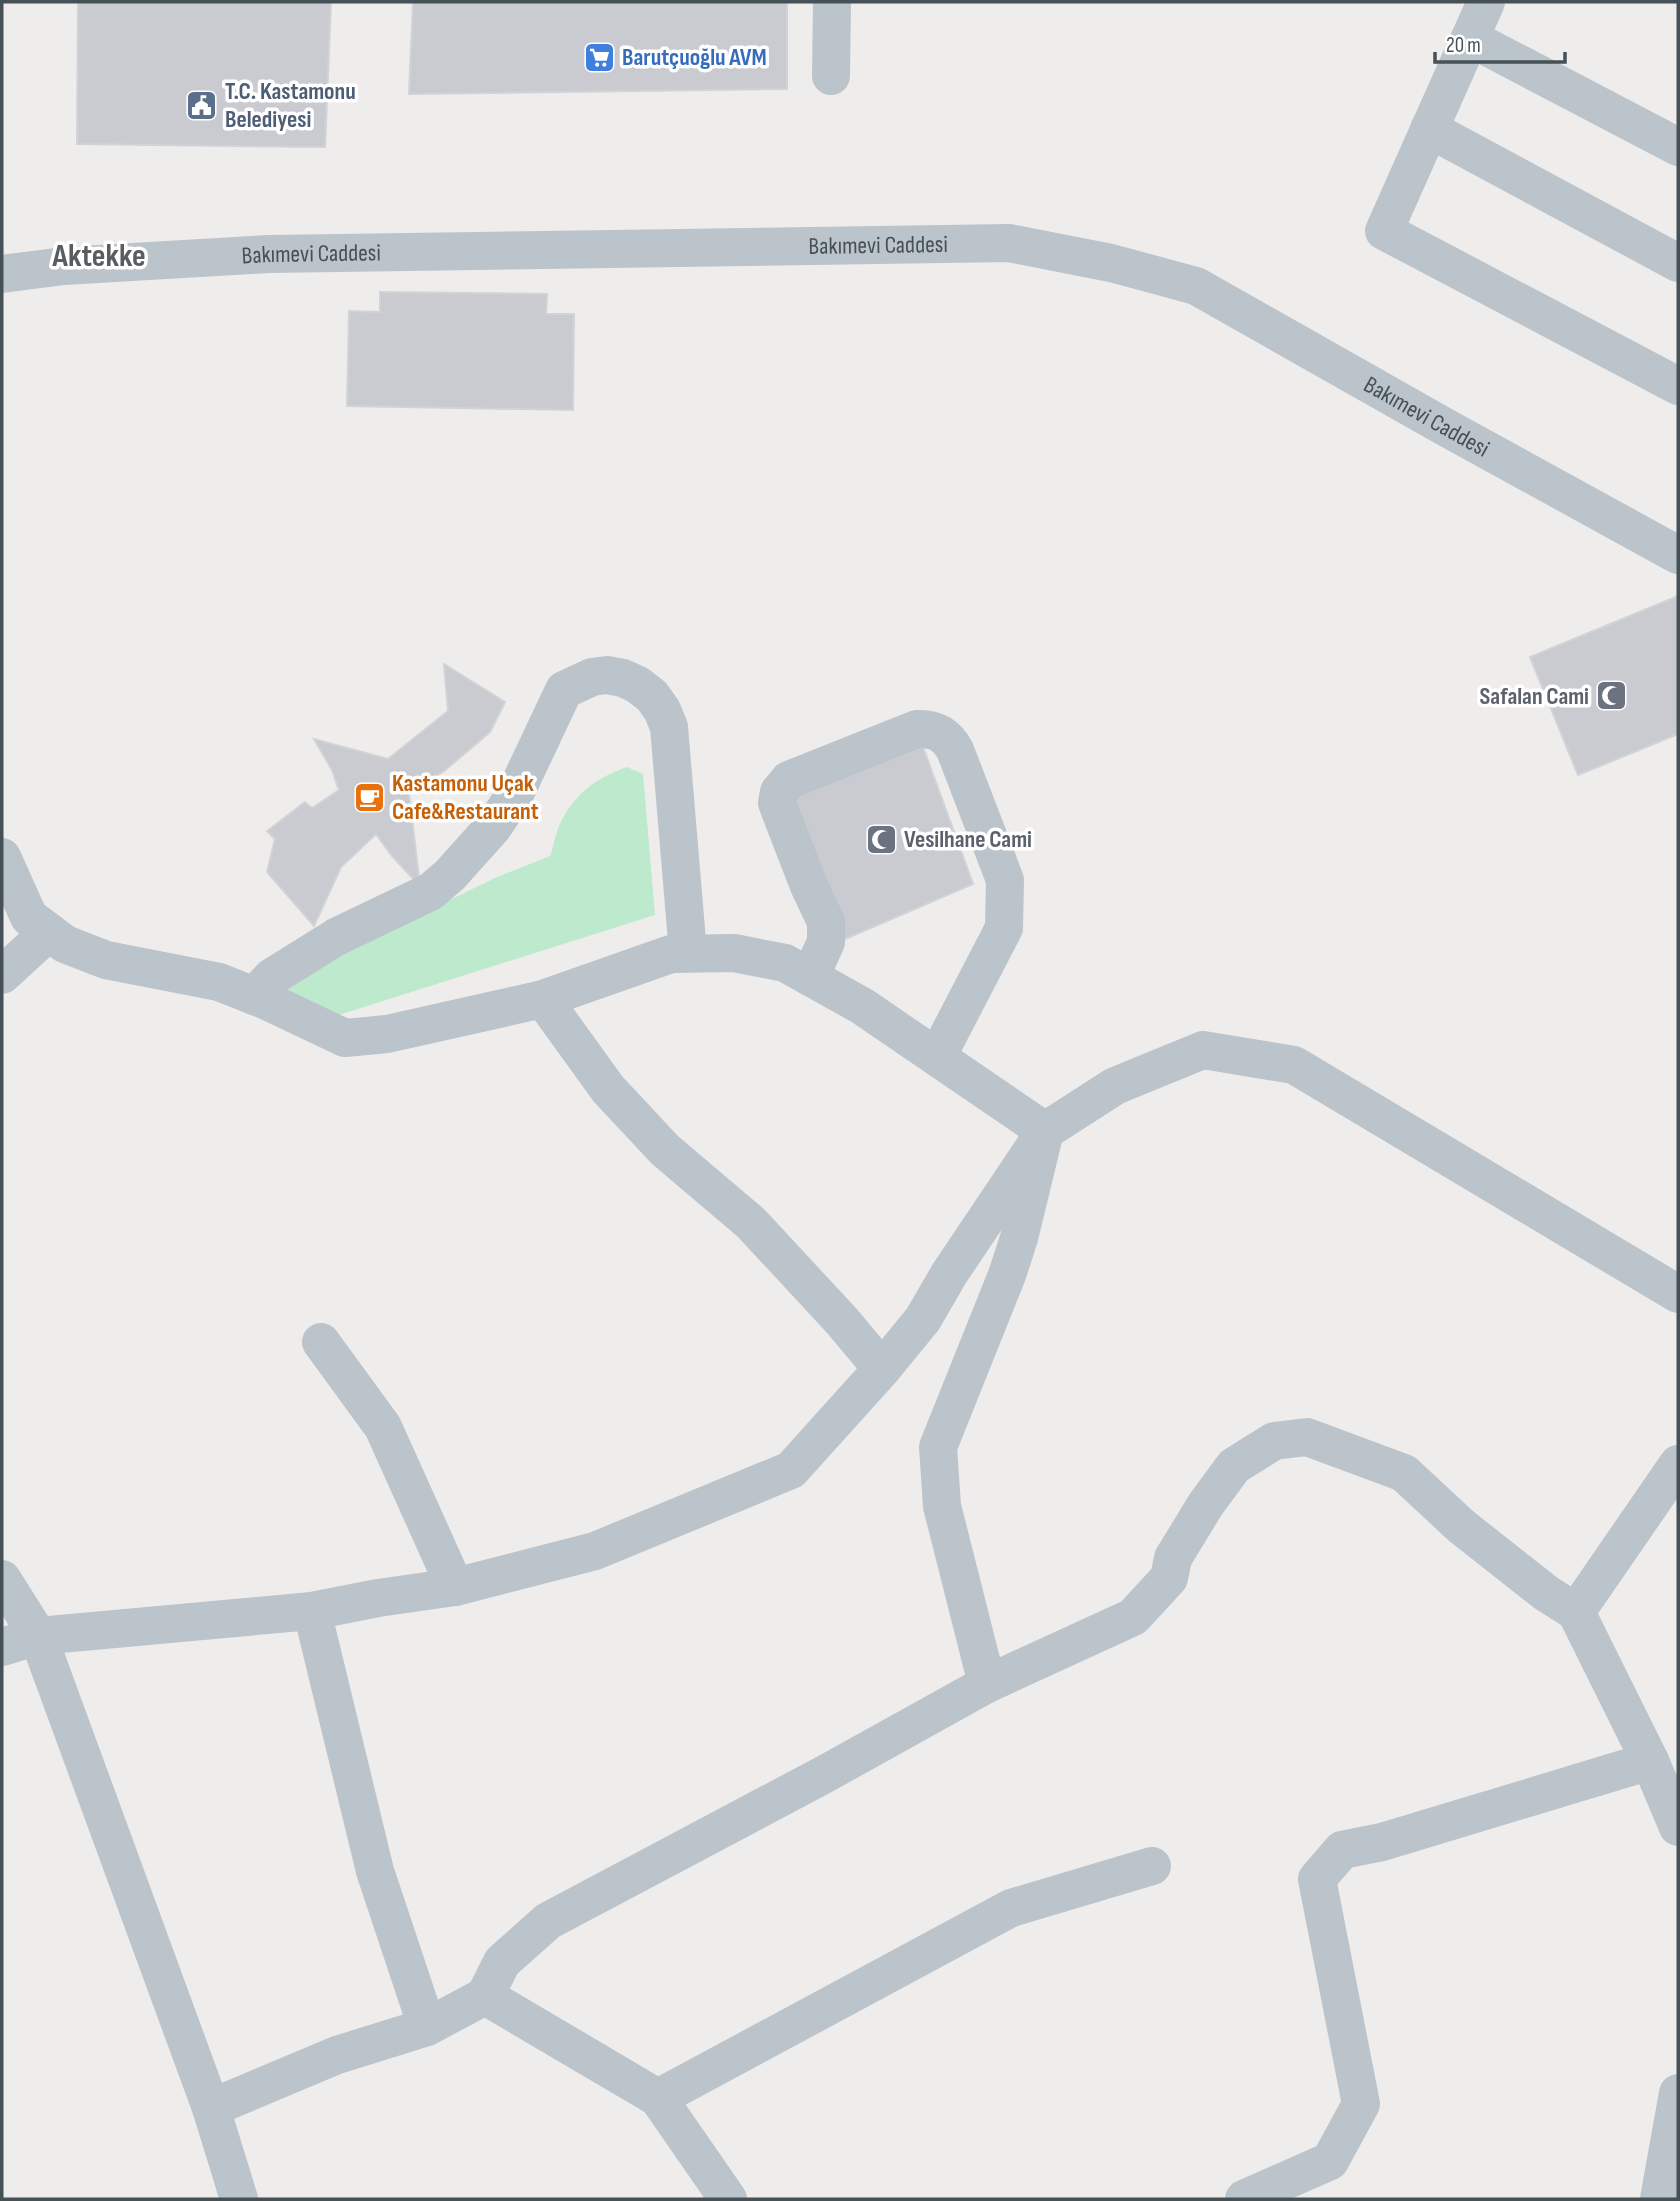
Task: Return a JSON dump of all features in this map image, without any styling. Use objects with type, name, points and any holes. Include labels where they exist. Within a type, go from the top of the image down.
[{"type":"street","points":[[831,76],[832,2]]},
{"type":"street","points":[[1486,2],[1384,230],[1678,386]]},
{"type":"street","points":[[1469,38],[1678,147]]},
{"type":"street","points":[[1429,129],[1678,263]]},
{"type":"street","name":"Bakımevi Caddesi","points":[[2,274],[64,266],[269,254],[1009,243],[1111,263],[1196,286],[1445,428],[1678,555]]},
{"type":"street","points":[[254,996],[272,977],[336,937],[430,892],[450,875],[493,827],[514,796],[564,690],[592,677],[622,678],[638,685],[652,696],[662,710],[668,727],[688,953]]},
{"type":"street","points":[[810,977],[825,942],[826,922],[809,886],[778,803],[783,785],[789,780],[917,729],[935,730],[944,735],[955,750],[1005,880],[1004,928],[937,1057]]},
{"type":"street","points":[[2,856],[29,917],[65,944],[106,960],[219,982],[345,1038],[387,1034],[543,999],[671,954],[734,953],[785,963],[862,1006],[1045,1131]]},
{"type":"street","points":[[2,975],[49,932]]},
{"type":"street","points":[[543,999],[608,1089],[655,1140],[751,1223],[842,1321],[882,1369]]},
{"type":"street","points":[[2,1647],[38,1636],[312,1611],[455,1587],[595,1550],[791,1470],[923,1319],[949,1274],[1045,1131],[1115,1086],[1203,1050],[1294,1065],[1678,1294]]},
{"type":"street","points":[[987,1684],[942,1506],[937,1447],[1007,1276],[1045,1131]]},
{"type":"street","points":[[321,1342],[383,1427],[455,1587]]},
{"type":"street","points":[[211,2108],[337,2055],[427,2027],[485,1996],[502,1962],[548,1921],[987,1684],[1133,1618],[1169,1578],[1173,1558],[1206,1504],[1234,1466],[1274,1441],[1307,1437],[1404,1473],[1461,1526],[1546,1593],[1576,1612],[1650,1761],[1678,1827]]},
{"type":"street","points":[[1576,1612],[1678,1464]]},
{"type":"street","points":[[2,1579],[38,1636],[211,2108],[239,2199]]},
{"type":"street","points":[[312,1611],[374,1871],[427,2027]]},
{"type":"street","points":[[1244,2199],[1330,2161],[1361,2104],[1317,1879],[1342,1850],[1382,1842],[1650,1761]]},
{"type":"street","points":[[658,2098],[1011,1908],[1152,1866]]},
{"type":"street","points":[[485,1996],[658,2098],[728,2199]]},
{"type":"street","points":[[1660,2199],[1678,2093]]},
{"type":"green space","points":[[627,767],[643,774],[655,915],[326,1019],[292,995],[283,981],[497,877],[550,856],[560,824],[572,804],[587,788],[605,776]]},
{"type":"building","name":"T.C. Kastamonu Belediyesi","points":[[78,2],[331,2],[325,147],[77,144]]},
{"type":"building","name":"Barutçuoğlu AVM","points":[[413,2],[787,2],[787,89],[409,94]]},
{"type":"building","points":[[380,292],[547,294],[546,314],[574,314],[573,410],[347,406],[349,311],[380,312]]},
{"type":"building","name":"Safalan Cami","points":[[1678,596],[1678,734],[1578,775],[1530,657]]},
{"type":"building","name":"Kastamonu Uçak Cafe&Restaurant","points":[[444,664],[505,702],[490,732],[444,771],[409,793],[420,886],[376,834],[341,867],[314,926],[267,872],[275,839],[267,831],[305,802],[312,808],[339,790],[332,770],[314,739],[388,759],[448,711]]},
{"type":"building","name":"Vesilhane Cami","points":[[923,747],[973,884],[843,940],[788,795]]},
{"type":"place","name":"Barutçuoğlu AVM","points":[[599,57]]},
{"type":"place","name":"T.C. Kastamonu Belediyesi","points":[[202,105]]},
{"type":"place","name":"Safalan Cami","points":[[1612,696]]},
{"type":"place","name":"Kastamonu Uçak Cafe&Restaurant","points":[[369,797]]},
{"type":"place","name":"Vesilhane Cami","points":[[881,839]]},
{"type":"district","name":"Aktekke","points":[[99,256]]}]
